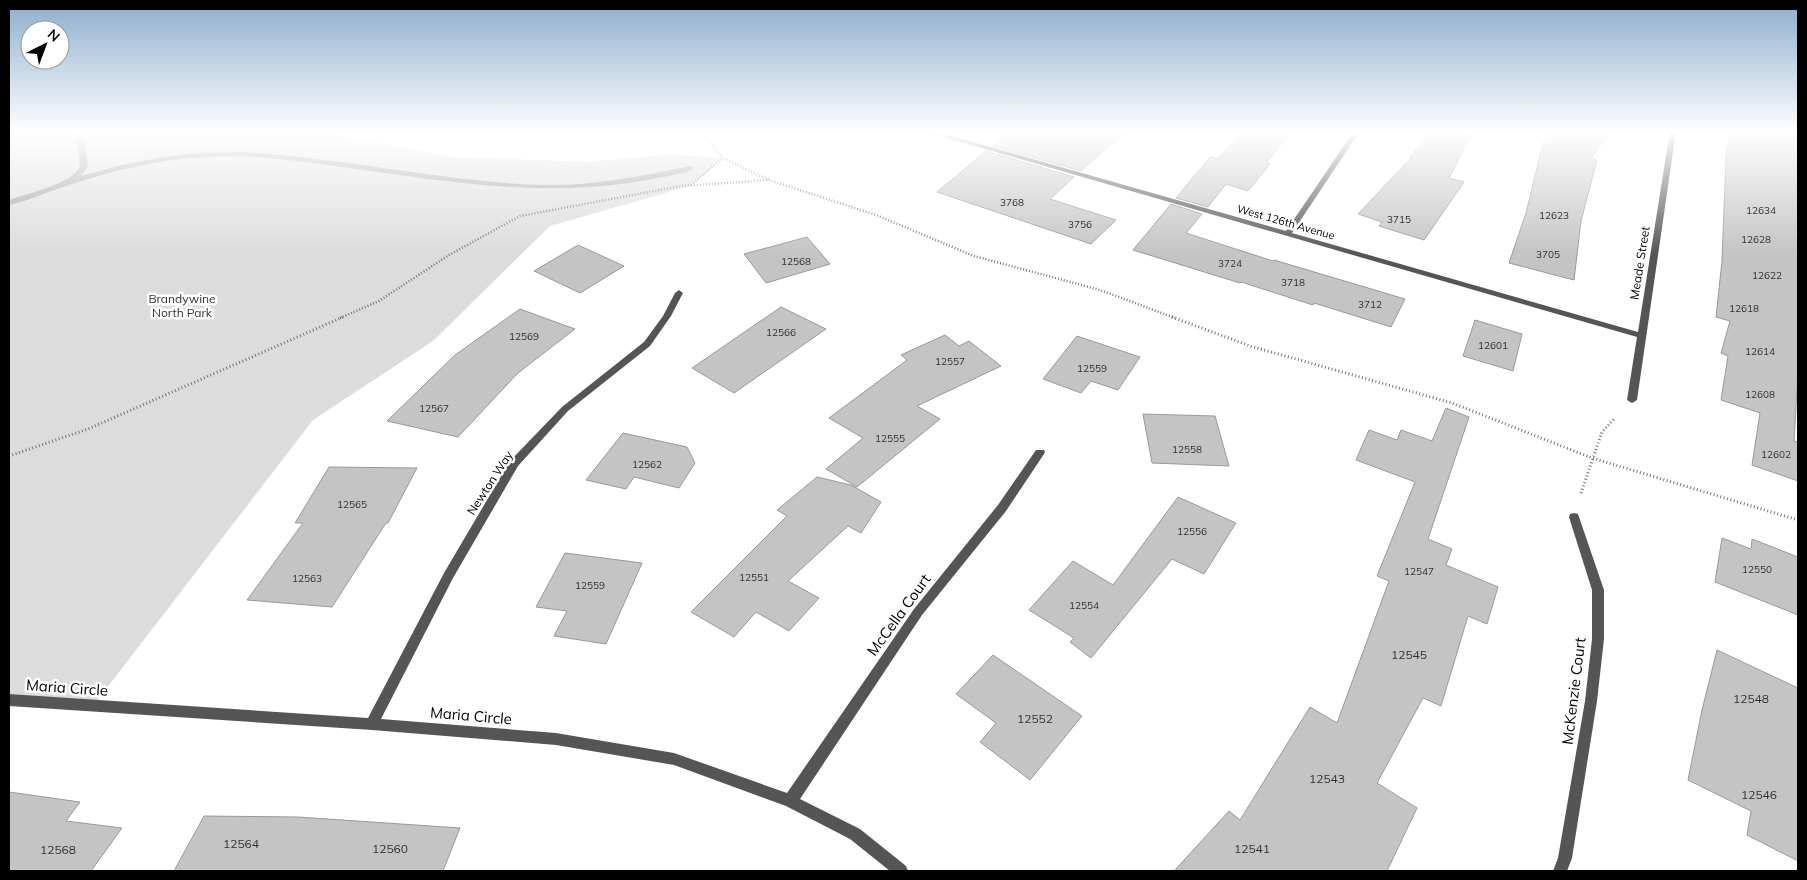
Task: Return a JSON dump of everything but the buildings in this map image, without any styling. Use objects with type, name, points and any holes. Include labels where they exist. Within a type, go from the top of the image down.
[{"type":"street","name":"West 126th Avenue","points":[[1070,172],[1640,335]]},
{"type":"street","points":[[1288,234],[1329,172]]},
{"type":"street","name":"Meade Street","points":[[1632,400],[1640,335],[1666,172]]},
{"type":"street","name":"Newton Way","points":[[372,724],[448,576],[514,464],[565,409],[647,344],[667,316],[679,293]]},
{"type":"street","name":"McCella Court","points":[[790,800],[918,612],[1002,508],[1040,452]]},
{"type":"street","name":"McKenzie Court","points":[[1560,871],[1565,858],[1591,701],[1598,640],[1598,590],[1574,517]]},
{"type":"street","name":"Maria Circle","points":[[9,700],[372,724],[556,739],[674,759],[790,800],[855,834],[901,871]]},
{"type":"path","points":[[690,186],[706,172]]},
{"type":"path","points":[[752,172],[769,180],[876,215],[974,256],[1100,290],[1250,346],[1452,403],[1592,458],[1798,520]]},
{"type":"path","points":[[9,456],[88,429],[379,301],[449,255],[520,216],[690,186],[769,180]]},
{"type":"path","points":[[1574,517],[1602,432],[1632,400]]},
{"type":"green space","name":"Brandywine North Park","points":[[9,172],[706,172],[690,186],[550,226],[433,341],[313,420],[93,706],[9,700]]},
{"type":"waterway","points":[[72,179],[81,172]]},
{"type":"waterway","points":[[9,203],[104,172]]},
{"type":"waterway","points":[[395,172],[544,187],[618,182],[672,172]]}]
